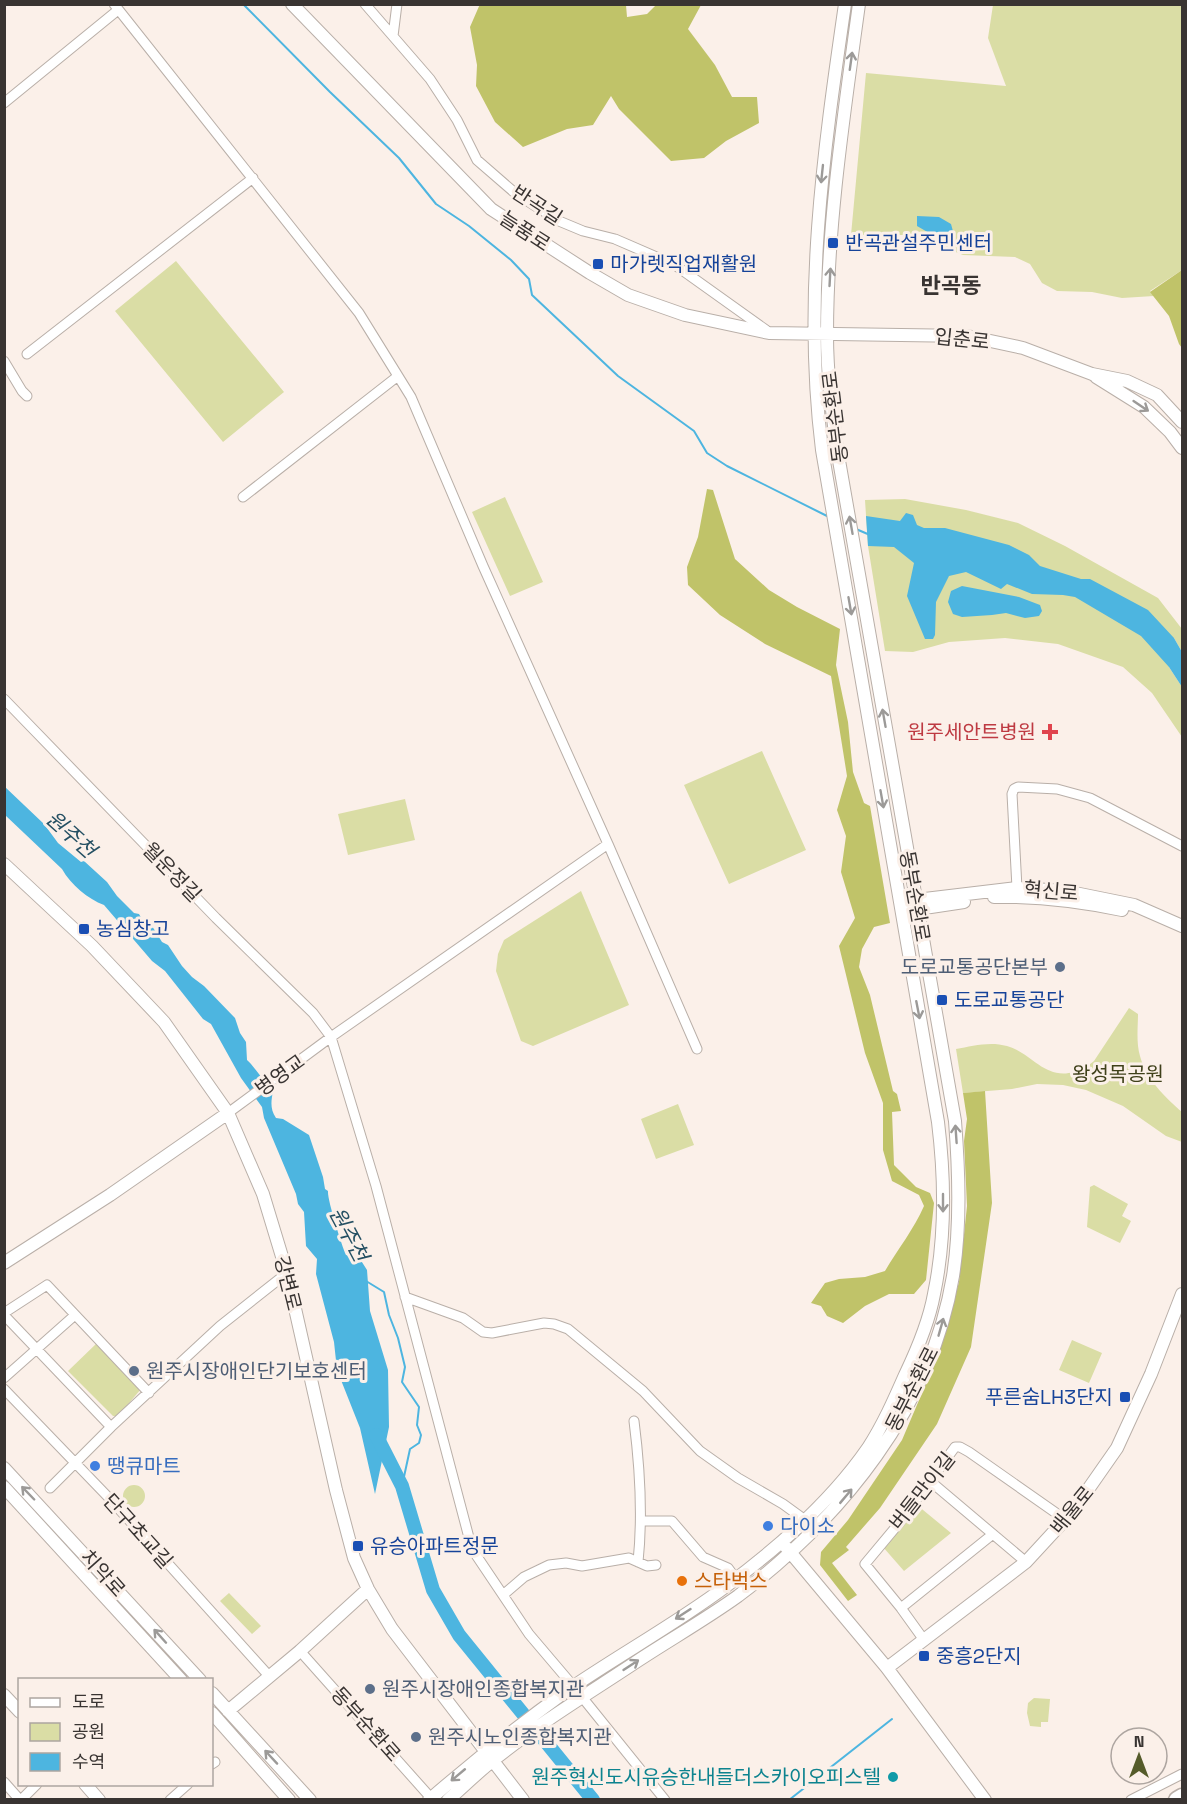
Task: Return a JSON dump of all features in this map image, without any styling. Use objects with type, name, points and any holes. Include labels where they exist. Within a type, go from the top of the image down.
[{"type":"highway","points":[[1177,1800],[1182,1797]]},
{"type":"street","name":"늘품로","points":[[292,4],[491,209],[590,273],[628,295],[685,315],[769,333],[827,335]]},
{"type":"street","name":"반곡길","points":[[365,4],[430,79],[457,120],[477,160],[515,193],[559,221],[583,231],[640,248],[675,265],[769,333]]},
{"type":"street","points":[[393,36],[397,4]]},
{"type":"street","name":"동부순환로","points":[[300,1651],[430,1798],[492,1754],[737,1596],[786,1548],[805,1520],[849,1473],[889,1411],[919,1344],[934,1297],[943,1227],[940,1139],[817,410],[813,335],[816,236],[829,116],[845,4]]},
{"type":"street","name":"동부순환로","points":[[492,1754],[570,1689],[736,1579],[786,1548],[807,1538],[846,1496],[878,1454],[900,1417],[935,1346],[953,1276],[958,1218],[956,1121],[846,502],[832,408],[827,335],[832,237],[844,117],[860,4]]},
{"type":"street","points":[[4,103],[116,7],[359,313],[411,397],[697,1049]]},
{"type":"street","points":[[829,116],[844,117]]},
{"type":"street","points":[[27,354],[253,178]]},
{"type":"street","name":"입춘로","points":[[827,335],[967,336],[1023,348],[1092,374],[1127,381],[1157,395],[1182,422]]},
{"type":"street","points":[[4,361],[21,392],[27,396]]},
{"type":"street","name":"입춘로","points":[[1092,374],[1144,407],[1170,432],[1182,448]]},
{"type":"street","points":[[243,497],[398,376]]},
{"type":"street","name":"월운정길","points":[[4,699],[216,918],[313,1013],[327,1040]]},
{"type":"street","points":[[1017,888],[1012,794],[1018,787],[1058,789],[1090,798],[1182,846]]},
{"type":"street","name":"병영교","points":[[233,1110],[327,1040],[608,844]]},
{"type":"street","name":"강변로","points":[[4,864],[92,946],[164,1022],[233,1110],[263,1194],[287,1273],[336,1490],[354,1558],[368,1589],[393,1629],[492,1754],[523,1800]]},
{"type":"street","name":"혁신로","points":[[917,904],[1017,888],[1065,891],[1134,905],[1182,926]]},
{"type":"street","name":"혁신로","points":[[917,904],[1028,896],[1083,901],[1131,912],[1182,931]]},
{"type":"street","points":[[901,906],[917,904]]},
{"type":"street","points":[[327,1040],[376,1186],[472,1549],[529,1634],[578,1700],[665,1800]]},
{"type":"street","points":[[4,1263],[110,1195],[233,1110]]},
{"type":"street","points":[[50,1488],[111,1427],[220,1326],[287,1273]]},
{"type":"street","points":[[111,1427],[4,1314],[47,1285],[149,1393]]},
{"type":"street","name":"배울로","points":[[887,1668],[1026,1562],[1066,1520],[1117,1449],[1151,1374],[1182,1294]]},
{"type":"street","points":[[405,1297],[463,1318],[483,1332],[492,1333],[544,1323],[568,1329],[643,1391],[699,1451],[805,1520]]},
{"type":"street","points":[[4,1378],[75,1315]]},
{"type":"street","name":"단구초교길","points":[[4,1389],[76,1463],[270,1677]]},
{"type":"street","points":[[634,1421],[640,1477],[641,1521],[638,1562]]},
{"type":"street","name":"버들만이길","points":[[924,1640],[865,1564],[955,1448],[960,1447],[1066,1520]]},
{"type":"street","name":"치악로","points":[[4,1468],[198,1678]]},
{"type":"street","points":[[930,1481],[1026,1562]]},
{"type":"street","name":"치악로","points":[[4,1487],[179,1678]]},
{"type":"street","points":[[641,1521],[672,1521],[703,1557],[728,1568],[736,1579]]},
{"type":"street","points":[[901,1608],[993,1534]]},
{"type":"street","points":[[786,1548],[887,1668],[985,1800]]},
{"type":"street","points":[[503,1595],[524,1577],[549,1565],[566,1563],[582,1566],[629,1558],[647,1566],[656,1565]]},
{"type":"street","points":[[228,1711],[300,1651],[368,1589]]},
{"type":"street","points":[[213,1694],[310,1800]]},
{"type":"street","points":[[4,1695],[18,1710]]},
{"type":"street","points":[[213,1714],[289,1800]]},
{"type":"street","points":[[448,1800],[492,1754]]},
{"type":"street","points":[[1131,1800],[1182,1774]]},
{"type":"street","points":[[4,1782],[21,1800],[36,1786]]},
{"type":"street","points":[[86,1786],[99,1800]]},
{"type":"street","points":[[170,1800],[187,1786]]},
{"type":"green space","points":[[480,4],[626,5],[627,17],[647,14],[656,5],[701,5],[688,29],[715,65],[732,97],[757,97],[759,123],[726,141],[704,158],[671,161],[619,109],[611,96],[593,125],[567,129],[523,147],[495,122],[476,86],[477,65],[470,27]]},
{"type":"green space","points":[[993,5],[1182,5],[1182,270],[1150,291],[1154,296],[1122,298],[1092,292],[1057,291],[1042,283],[1030,264],[1015,257],[963,255],[915,235],[851,235],[866,73],[1006,86],[988,38]]},
{"type":"green space","points":[[176,261],[284,392],[223,442],[115,311]]},
{"type":"green space","points":[[1182,270],[1182,348],[1169,316],[1150,292]]},
{"type":"green space","points":[[707,489],[713,490],[735,559],[769,590],[840,629],[836,665],[848,722],[853,772],[864,803],[870,806],[890,923],[874,927],[862,949],[859,967],[870,995],[893,1091],[897,1094],[901,1111],[892,1112],[894,1165],[916,1187],[930,1193],[934,1203],[926,1280],[914,1294],[889,1294],[865,1306],[843,1323],[827,1316],[821,1306],[811,1303],[825,1283],[839,1279],[865,1277],[885,1271],[924,1206],[919,1195],[892,1181],[883,1150],[883,1103],[865,1053],[839,946],[855,918],[841,872],[846,836],[837,810],[847,776],[831,676],[765,644],[720,615],[688,585],[687,567],[698,537]]},
{"type":"green space","points":[[505,497],[543,582],[510,596],[472,512]]},
{"type":"green space","points":[[905,499],[966,510],[1018,523],[1065,546],[1158,598],[1182,629],[1182,652],[1174,638],[1169,667],[1182,687],[1182,737],[1152,693],[1123,667],[1058,644],[1005,638],[949,642],[913,652],[885,651],[868,546],[865,500]]},
{"type":"green space","points":[[762,751],[806,850],[729,884],[684,785]]},
{"type":"green space","points":[[405,799],[415,840],[348,855],[338,814]]},
{"type":"green space","points":[[581,891],[629,1005],[533,1046],[521,1041],[496,971],[498,954],[504,940]]},
{"type":"green space","name":"왕성목공원","points":[[1129,1008],[1138,1014],[1139,1051],[1151,1080],[1182,1112],[1182,1142],[1166,1136],[1123,1106],[1086,1090],[1063,1085],[1037,1084],[1012,1089],[963,1093],[956,1049],[981,1044],[1007,1046],[1016,1049],[1046,1069],[1054,1072],[1074,1072],[1094,1061]]},
{"type":"green space","points":[[985,1091],[992,1203],[971,1347],[937,1424],[880,1508],[846,1547],[849,1550],[832,1563],[857,1595],[848,1601],[820,1565],[821,1552],[848,1520],[902,1440],[937,1358],[959,1282],[967,1206],[964,1141],[967,1119],[963,1093]]},
{"type":"green space","points":[[678,1104],[694,1145],[656,1159],[641,1119]]},
{"type":"green space","points":[[1094,1185],[1128,1204],[1122,1216],[1131,1221],[1120,1243],[1087,1227],[1090,1187]]},
{"type":"green space","points":[[1072,1340],[1102,1353],[1089,1383],[1059,1370]]},
{"type":"green space","points":[[97,1343],[141,1389],[118,1416],[113,1416],[68,1371]]},
{"type":"green space","points":[[130,1485],[138,1485],[145,1492],[145,1500],[138,1507],[130,1507],[123,1500],[123,1492]]},
{"type":"green space","points":[[917,1505],[951,1533],[904,1571],[883,1547]]},
{"type":"green space","points":[[229,1593],[261,1626],[252,1634],[220,1601]]},
{"type":"green space","points":[[1034,1698],[1050,1699],[1048,1722],[1041,1722],[1041,1727],[1030,1726],[1027,1713],[1028,1703]]},
{"type":"water","points":[[917,216],[939,217],[951,224],[954,235],[951,241],[943,241],[917,226]]},
{"type":"water","points":[[906,513],[913,515],[917,525],[924,528],[945,528],[1009,545],[1029,555],[1040,566],[1081,579],[1090,579],[1148,610],[1174,638],[1182,652],[1182,687],[1169,667],[1141,636],[1075,597],[1032,594],[1007,584],[1001,589],[966,572],[949,576],[936,602],[935,635],[933,639],[925,639],[907,596],[914,563],[894,547],[868,546],[866,516],[900,521]]},
{"type":"water","points":[[962,586],[1019,597],[1040,605],[1042,611],[1039,616],[1025,618],[1006,613],[962,617],[953,614],[948,602],[951,591]]},
{"type":"water","points":[[4,786],[44,824],[58,843],[81,862],[84,861],[107,882],[134,913],[139,914],[143,921],[152,926],[182,966],[235,1018],[246,1042],[247,1060],[273,1091],[272,1105],[276,1118],[283,1119],[309,1135],[346,1255],[360,1259],[367,1270],[370,1311],[388,1370],[389,1427],[375,1494],[360,1428],[337,1370],[334,1342],[316,1274],[317,1259],[306,1246],[304,1212],[298,1204],[296,1194],[264,1118],[262,1107],[241,1078],[211,1024],[203,1019],[165,971],[152,961],[104,905],[80,891],[62,869],[5,815]]},
{"type":"waterway","points":[[243,4],[399,158],[436,204],[469,226],[511,260],[529,279],[532,295],[618,376],[694,431],[707,453],[727,466],[829,517]]},
{"type":"waterway","points":[[856,529],[870,535]]},
{"type":"waterway","points":[[366,1281],[384,1292],[405,1367],[402,1382],[419,1407],[417,1425],[421,1435],[419,1443],[410,1449],[402,1486]]},
{"type":"waterway","name":"원주천","points":[[376,1435],[402,1486],[433,1590],[459,1635],[593,1800]]},
{"type":"waterway","points":[[789,1800],[892,1719]]},
{"type":"place","name":"반곡관설주민센터","points":[[833,243]]},
{"type":"place","name":"마가렛직업재활원","points":[[598,264]]},
{"type":"place","name":"원주세안트병원","points":[[1050,732]]},
{"type":"place","name":"농심창고","points":[[84,929]]},
{"type":"place","name":"도로교통공단본부","points":[[1060,967]]},
{"type":"place","name":"도로교통공단","points":[[942,1000]]},
{"type":"place","name":"원주시장애인단기보호센터","points":[[134,1371]]},
{"type":"place","name":"푸른숨LH3단지","points":[[1125,1397]]},
{"type":"place","name":"땡큐마트","points":[[95,1466]]},
{"type":"place","name":"다이소","points":[[768,1526]]},
{"type":"place","name":"유승아파트정문","points":[[358,1546]]},
{"type":"place","name":"스타벅스","points":[[682,1581]]},
{"type":"place","name":"중흥2단지","points":[[924,1656]]},
{"type":"place","name":"원주시장애인종합복지관","points":[[370,1689]]},
{"type":"place","name":"원주시노인종합복지관","points":[[416,1737]]},
{"type":"place","name":"원주혁신도시유승한내들더스카이오피스텔","points":[[893,1777]]},
{"type":"district","name":"반곡동","points":[[951,285]]}]
